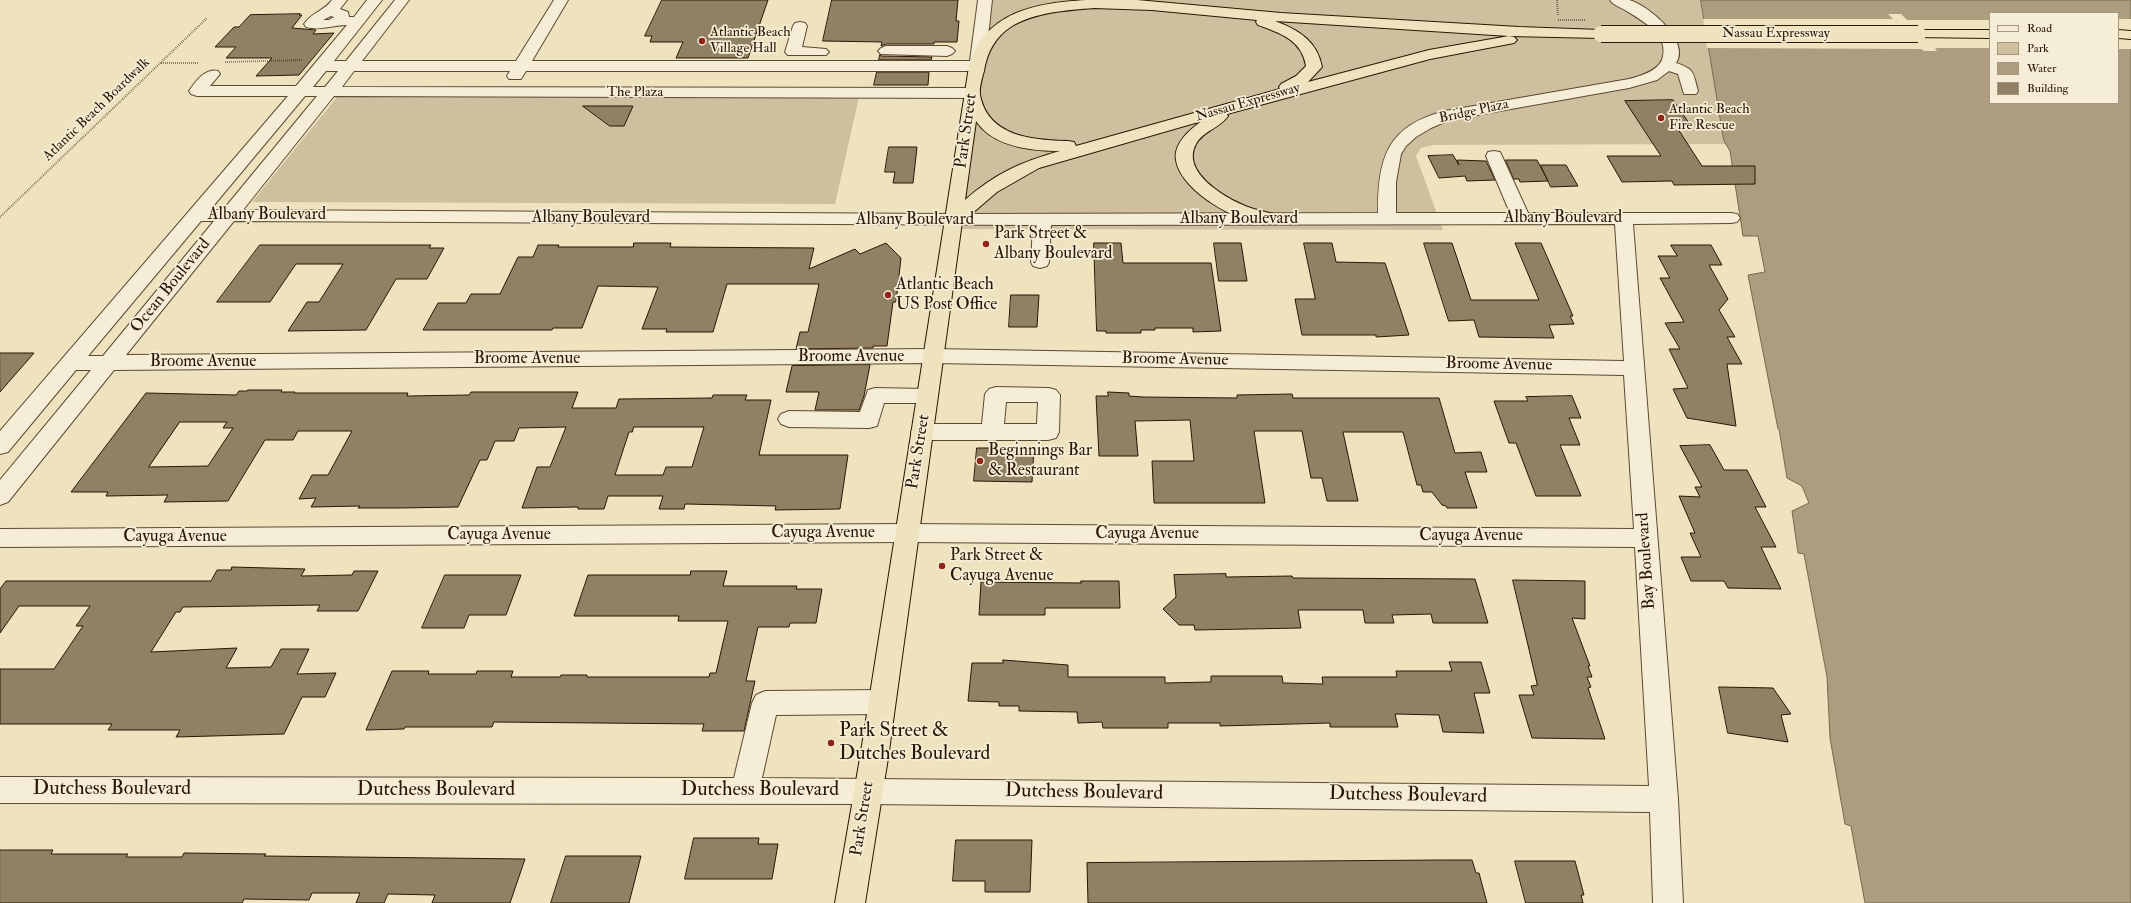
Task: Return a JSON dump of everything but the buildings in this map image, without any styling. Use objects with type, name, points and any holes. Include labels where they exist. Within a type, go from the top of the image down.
[{"type":"highway","name":"Nassau Expressway","points":[[977,65],[986,40],[1000,27],[1019,17],[1035,11],[1066,4],[1111,1],[1223,13],[1347,22],[1562,34],[1989,34]]},
{"type":"highway","points":[[1223,13],[1260,21],[1287,31],[1304,42],[1313,56],[1314,67],[1302,79],[1271,96]]},
{"type":"highway","name":"Nassau Expressway","points":[[954,220],[976,198],[1011,173],[1033,164],[1271,96],[1444,52],[1509,40],[1562,34]]},
{"type":"highway","points":[[2119,34],[2131,34]]},
{"type":"highway","name":"Park Street","points":[[850,903],[867,791],[874,758],[881,702],[977,65]]},
{"type":"highway","points":[[972,93],[979,117],[992,130],[1012,140],[1043,146],[1073,146],[1121,138]]},
{"type":"highway","points":[[1236,107],[1196,134],[1184,151],[1183,160],[1195,180],[1222,201],[1252,215],[1272,219]]},
{"type":"street","name":"Ocean Boulevard","points":[[0,446],[324,63],[375,0]]},
{"type":"street","name":"Ocean Boulevard","points":[[0,496],[329,92],[402,0]]},
{"type":"street","points":[[505,93],[561,0]]},
{"type":"street","name":"Park Street","points":[[977,65],[985,0]]},
{"type":"street","points":[[1617,0],[1644,14],[1664,31],[1670,42],[1672,52],[1667,65],[1685,71],[1690,91]]},
{"type":"street","points":[[336,11],[358,22]]},
{"type":"street","points":[[800,26],[793,52],[845,59],[919,51],[947,51]]},
{"type":"street","points":[[917,66],[919,51]]},
{"type":"street","name":"The Plaza","points":[[324,63],[350,66],[521,66],[845,59],[917,66],[977,65]]},
{"type":"street","name":"Bridge Plaza","points":[[1386,219],[1388,165],[1398,144],[1420,126],[1444,116],[1637,82],[1655,75],[1667,65]]},
{"type":"street","name":"The Plaza","points":[[217,68],[197,91],[505,93],[972,93]]},
{"type":"street","points":[[1494,156],[1521,218]]},
{"type":"street","name":"Albany Boulevard","points":[[196,215],[954,220],[1731,218]]},
{"type":"street","name":"Bay Boulevard","points":[[1624,218],[1633,368],[1664,799],[1668,903]]},
{"type":"street","points":[[1040,262],[1042,220]]},
{"type":"street","name":"Broome Avenue","points":[[70,363],[933,356],[1633,368]]},
{"type":"street","points":[[789,419],[869,420],[874,395],[927,396]]},
{"type":"street","points":[[922,432],[992,432]]},
{"type":"street","name":"Cayuga Avenue","points":[[0,538],[907,533],[1646,538]]},
{"type":"street","points":[[745,791],[765,703],[881,702]]},
{"type":"street","name":"Dutchess Boulevard","points":[[0,790],[867,791],[1664,799]]},
{"type":"path","points":[[1554,20],[1558,16],[1557,0]]},
{"type":"path","name":"Atlantic Beach Boardwalk","points":[[0,217],[207,18]]},
{"type":"path","points":[[217,68],[230,60],[324,63]]},
{"type":"path","points":[[160,63],[198,63]]},
{"type":"green space","points":[[985,0],[1701,0],[1725,144],[1433,145],[1421,148],[1416,156],[1443,230],[957,229]]},
{"type":"green space","points":[[337,97],[859,97],[835,204],[252,202]]},
{"type":"water","points":[[1701,0],[2131,0],[2131,903],[1865,903],[1851,826],[1845,824],[1830,738],[1827,677],[1804,554],[1798,553],[1792,511],[1809,503],[1802,486],[1787,478],[1779,429],[1748,275],[1765,272],[1758,236],[1743,236],[1730,151],[1724,141]]},
{"type":"pier","points":[[1888,14],[1901,14],[1907,20],[1989,20],[1989,48],[1935,48],[1937,51],[1924,51],[1921,49],[1707,48],[1703,19],[1893,19]]},
{"type":"pier","points":[[2119,19],[2131,19],[2131,49],[2119,49]]},
{"type":"place","name":"Atlantic Beach Village Hall","points":[[702,41]]},
{"type":"place","name":"Atlantic Beach Fire Rescue","points":[[1661,118]]},
{"type":"place","name":"Park Street & Albany Boulevard","points":[[986,244]]},
{"type":"place","name":"Atlantic Beach US Post Office","points":[[888,295]]},
{"type":"place","name":"Beginnings Bar & Restaurant","points":[[980,461]]},
{"type":"place","name":"Park Street & Cayuga Avenue","points":[[942,566]]},
{"type":"place","name":"Park Street & Dutches Boulevard","points":[[831,743]]}]
